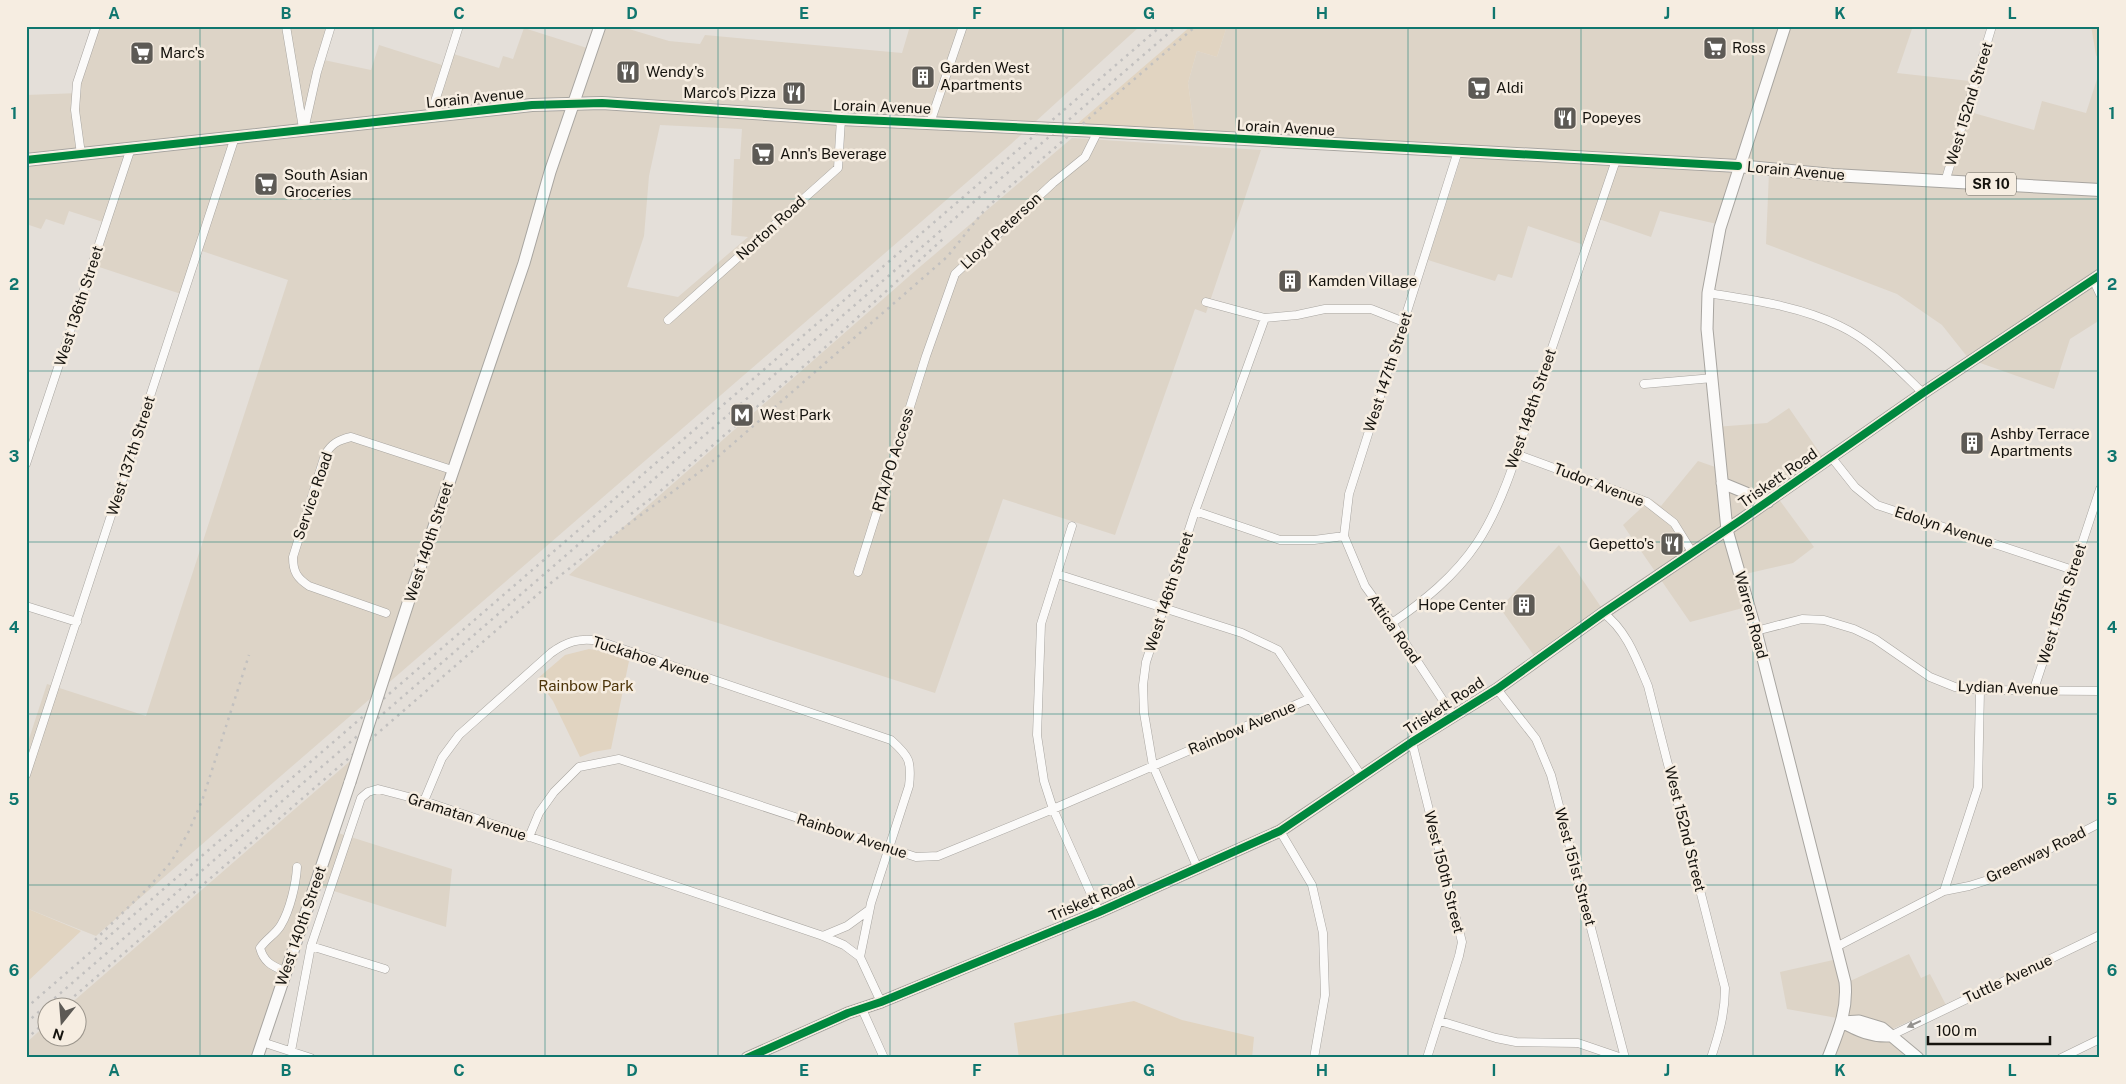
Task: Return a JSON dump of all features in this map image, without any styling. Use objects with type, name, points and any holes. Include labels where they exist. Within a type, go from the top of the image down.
[{"type":"main road","name":"West 140th Street","points":[[257,1058],[452,470],[524,263],[550,172],[600,26]]},
{"type":"main road","points":[[1738,166],[1785,26]]},
{"type":"main road","name":"Lorain Avenue","points":[[26,160],[574,103],[841,119],[1738,166],[1833,175],[2100,190]]},
{"type":"main road","name":"Warren Road","points":[[1738,166],[1720,228],[1708,293],[1707,329],[1722,484],[1727,530],[1756,631],[1845,982],[1847,999],[1842,1022],[1828,1058]]},
{"type":"main road","name":"Triskett Road","points":[[747,1058],[1099,912],[1280,831],[1412,742],[1497,689],[1603,613],[1832,458],[1923,393],[2097,277]]},
{"type":"main road","points":[[1722,484],[1768,502]]},
{"type":"main road","points":[[1842,1022],[1859,1021],[1882,1028],[1918,1058]]},
{"type":"street","points":[[81,154],[75,110],[77,83],[96,26]]},
{"type":"street","points":[[286,26],[300,117],[304,130]]},
{"type":"street","points":[[304,130],[317,72],[331,26]]},
{"type":"street","points":[[430,117],[459,26]]},
{"type":"street","points":[[930,123],[962,26]]},
{"type":"street","name":"West 152nd Street","points":[[1945,182],[1992,26]]},
{"type":"street","name":"Norton Road","points":[[668,320],[838,168],[841,119]]},
{"type":"street","name":"Lloyd Peterson","points":[[928,348],[955,274],[1085,157],[1098,131]]},
{"type":"street","name":"West 137th Street","points":[[26,776],[236,137]]},
{"type":"street","name":"West 136th Street","points":[[26,464],[131,148]]},
{"type":"street","name":"West 147th Street","points":[[1344,536],[1349,494],[1458,152]]},
{"type":"street","name":"West 148th Street","points":[[1392,623],[1425,600],[1451,574],[1476,544],[1493,514],[1516,454],[1616,160]]},
{"type":"street","points":[[2097,277],[2100,294]]},
{"type":"street","points":[[1708,293],[1794,309],[1841,326],[1882,354],[1923,393]]},
{"type":"street","points":[[1206,302],[1265,318],[1297,315],[1325,309],[1371,309],[1404,322]]},
{"type":"street","name":"West 146th Street","points":[[1198,869],[1153,766],[1146,733],[1143,685],[1146,662],[1195,511],[1265,318]]},
{"type":"street","name":"RTA/PO Access","points":[[858,572],[928,348]]},
{"type":"street","points":[[1644,384],[1713,378]]},
{"type":"street","name":"Service Road","points":[[386,613],[309,586],[299,579],[293,570],[292,557],[324,455],[340,439],[351,436],[452,470]]},
{"type":"street","name":"Tudor Avenue","points":[[1516,454],[1647,502],[1674,523],[1692,552]]},
{"type":"street","name":"Edolyn Avenue","points":[[1832,458],[1855,487],[1877,505],[2073,570]]},
{"type":"street","name":"West 155th Street","points":[[2034,689],[2100,489]]},
{"type":"street","points":[[1195,511],[1280,540],[1314,540],[1344,536]]},
{"type":"street","points":[[1072,526],[1041,624],[1037,735],[1044,781],[1053,809],[1099,912]]},
{"type":"street","name":"Attica Road","points":[[1344,536],[1365,586],[1392,623],[1454,717]]},
{"type":"street","points":[[1057,574],[1242,633],[1278,650],[1362,777]]},
{"type":"street","points":[[26,606],[77,622]]},
{"type":"street","name":"West 152nd Street","points":[[1603,613],[1613,620],[1633,650],[1648,686],[1725,988],[1722,1026],[1711,1058]]},
{"type":"street","name":"Lydian Avenue","points":[[1756,631],[1802,618],[1824,620],[1854,629],[1875,639],[1930,677],[1955,687],[1980,690],[2100,691]]},
{"type":"street","name":"Tuckahoe Avenue","points":[[424,801],[442,758],[459,735],[551,653],[561,646],[587,638],[891,740],[907,755],[911,770],[909,786],[869,910],[860,957]]},
{"type":"street","name":"West 151st Street","points":[[1497,689],[1536,739],[1551,775],[1623,1058]]},
{"type":"street","points":[[1944,891],[1978,787],[1980,690]]},
{"type":"street","name":"Rainbow Avenue","points":[[529,838],[539,813],[554,792],[578,767],[619,759],[889,848],[916,856],[938,856],[1053,809],[1309,699]]},
{"type":"street","name":"West 150th Street","points":[[1412,742],[1462,942],[1440,1021],[1427,1058]]},
{"type":"street","name":"Gramatan Avenue","points":[[291,1051],[311,946],[361,798],[368,792],[378,789],[424,801],[823,936],[844,945],[860,957]]},
{"type":"street","name":"Greenway Road","points":[[1836,947],[1944,891],[1991,879],[2100,823]]},
{"type":"street","points":[[1280,831],[1312,885],[1323,933],[1325,996],[1314,1058]]},
{"type":"street","points":[[286,972],[268,964],[260,948],[266,939],[282,924],[296,883],[297,867]]},
{"type":"street","points":[[823,936],[847,926],[869,910]]},
{"type":"street","name":"Tuttle Avenue","points":[[1890,1036],[2100,935]]},
{"type":"street","points":[[311,946],[385,969]]},
{"type":"street","points":[[860,957],[881,1002]]},
{"type":"street","points":[[862,1009],[884,1058]]},
{"type":"street","points":[[1440,1021],[1516,1042],[1578,1043],[1623,1058]]},
{"type":"street","points":[[2061,1058],[2100,1040]]},
{"type":"street","points":[[262,1042],[310,1058]]},
{"type":"shaded area","points":[[99,26],[328,26],[319,59],[371,70],[379,45],[442,65],[447,52],[499,68],[503,56],[513,59],[524,28],[587,48],[595,26],[619,26],[669,41],[700,44],[705,35],[902,53],[910,26],[1140,26],[1011,144],[96,936],[26,908],[26,748],[47,684],[146,716],[288,280],[196,249],[181,294],[90,264],[103,222],[69,211],[64,225],[46,219],[41,229],[26,224],[26,95],[79,93],[80,81]],"holes":[[[660,125],[742,129],[740,159],[734,159],[731,235],[748,237],[678,297],[627,287],[644,236],[649,176]]]},
{"type":"shaded area","points":[[1227,26],[1913,26],[1897,73],[1979,82],[1970,112],[2034,130],[2042,101],[2086,113],[2100,70],[2100,320],[2070,339],[2054,389],[1969,359],[1942,325],[1897,294],[1766,244],[1769,172],[1734,170],[1717,224],[1660,211],[1651,237],[1593,217],[1584,245],[1528,226],[1512,278],[1498,274],[1495,281],[1428,260],[1464,148],[1195,133],[1188,83],[1197,51],[1217,57]]},
{"type":"shaded area","points":[[1072,138],[1261,150],[1206,313],[1195,309],[1115,535],[1003,499],[935,693],[569,575],[915,271]]},
{"type":"shaded area","points":[[1789,408],[1824,459],[1775,494],[1814,547],[1793,563],[1745,574],[1754,605],[1690,622],[1623,525],[1651,499],[1661,506],[1698,461],[1718,468],[1715,427],[1767,423]]},
{"type":"shaded area","points":[[1559,545],[1603,610],[1535,657],[1500,608]]},
{"type":"shaded area","points":[[364,749],[338,833],[452,869],[446,927],[312,884],[253,1058],[26,1058],[26,1043],[38,1032],[38,1046],[88,1046],[88,996],[80,996]]},
{"type":"shaded area","points":[[1909,954],[1921,978],[1930,974],[1946,1005],[1892,1029],[1908,1043],[1902,1058],[1823,1058],[1837,1018],[1787,1009],[1780,972],[1842,958],[1848,982]]},
{"type":"green space","points":[[1191,26],[1227,26],[1217,57],[1197,51],[1188,83],[1195,133],[1077,124]]},
{"type":"green space","points":[[2091,26],[2100,26],[2100,61],[2096,55]]},
{"type":"green space","name":"Rainbow Park","points":[[589,649],[601,651],[629,661],[611,749],[593,752],[580,757],[553,701],[537,679],[565,655]]},
{"type":"green space","points":[[26,908],[81,931],[26,983]]},
{"type":"green space","points":[[1134,1001],[1182,1020],[1254,1037],[1252,1058],[1019,1058],[1014,1023]]},
{"type":"railway","points":[[26,1008],[1161,26]]},
{"type":"railway","points":[[26,1023],[1177,26]]},
{"type":"railway","points":[[75,996],[552,582],[705,468],[947,257],[983,212],[999,196],[1196,26]]},
{"type":"railway","points":[[631,514],[658,493],[820,352],[944,238]]},
{"type":"railway","points":[[95,940],[148,888],[171,862],[188,833],[202,801],[249,655]]},
{"type":"railway","points":[[26,1039],[38,1029]]},
{"type":"cycle path","points":[[26,160],[532,105],[602,103],[841,119],[1738,166]]},
{"type":"cycle path","points":[[747,1058],[848,1013],[881,1002],[1099,912],[1280,831],[1412,742],[1497,689],[1603,613],[1741,520],[1923,393],[2100,275]]},
{"type":"place","name":"Ross","points":[[1715,48]]},
{"type":"place","name":"Marc's","points":[[142,53]]},
{"type":"place","name":"Wendy's","points":[[628,72]]},
{"type":"place","name":"Garden West Apartments","points":[[923,77]]},
{"type":"place","name":"Aldi","points":[[1479,88]]},
{"type":"place","name":"Marco's Pizza","points":[[794,93]]},
{"type":"place","name":"Popeyes","points":[[1565,118]]},
{"type":"place","name":"Ann's Beverage","points":[[763,154]]},
{"type":"place","name":"South Asian Groceries","points":[[266,184]]},
{"type":"place","name":"Kamden Village","points":[[1290,281]]},
{"type":"place","name":"West Park","points":[[742,415]]},
{"type":"place","name":"Ashby Terrace Apartments","points":[[1972,443]]},
{"type":"place","name":"Gepetto's","points":[[1672,544]]},
{"type":"place","name":"Hope Center","points":[[1524,605]]}]
